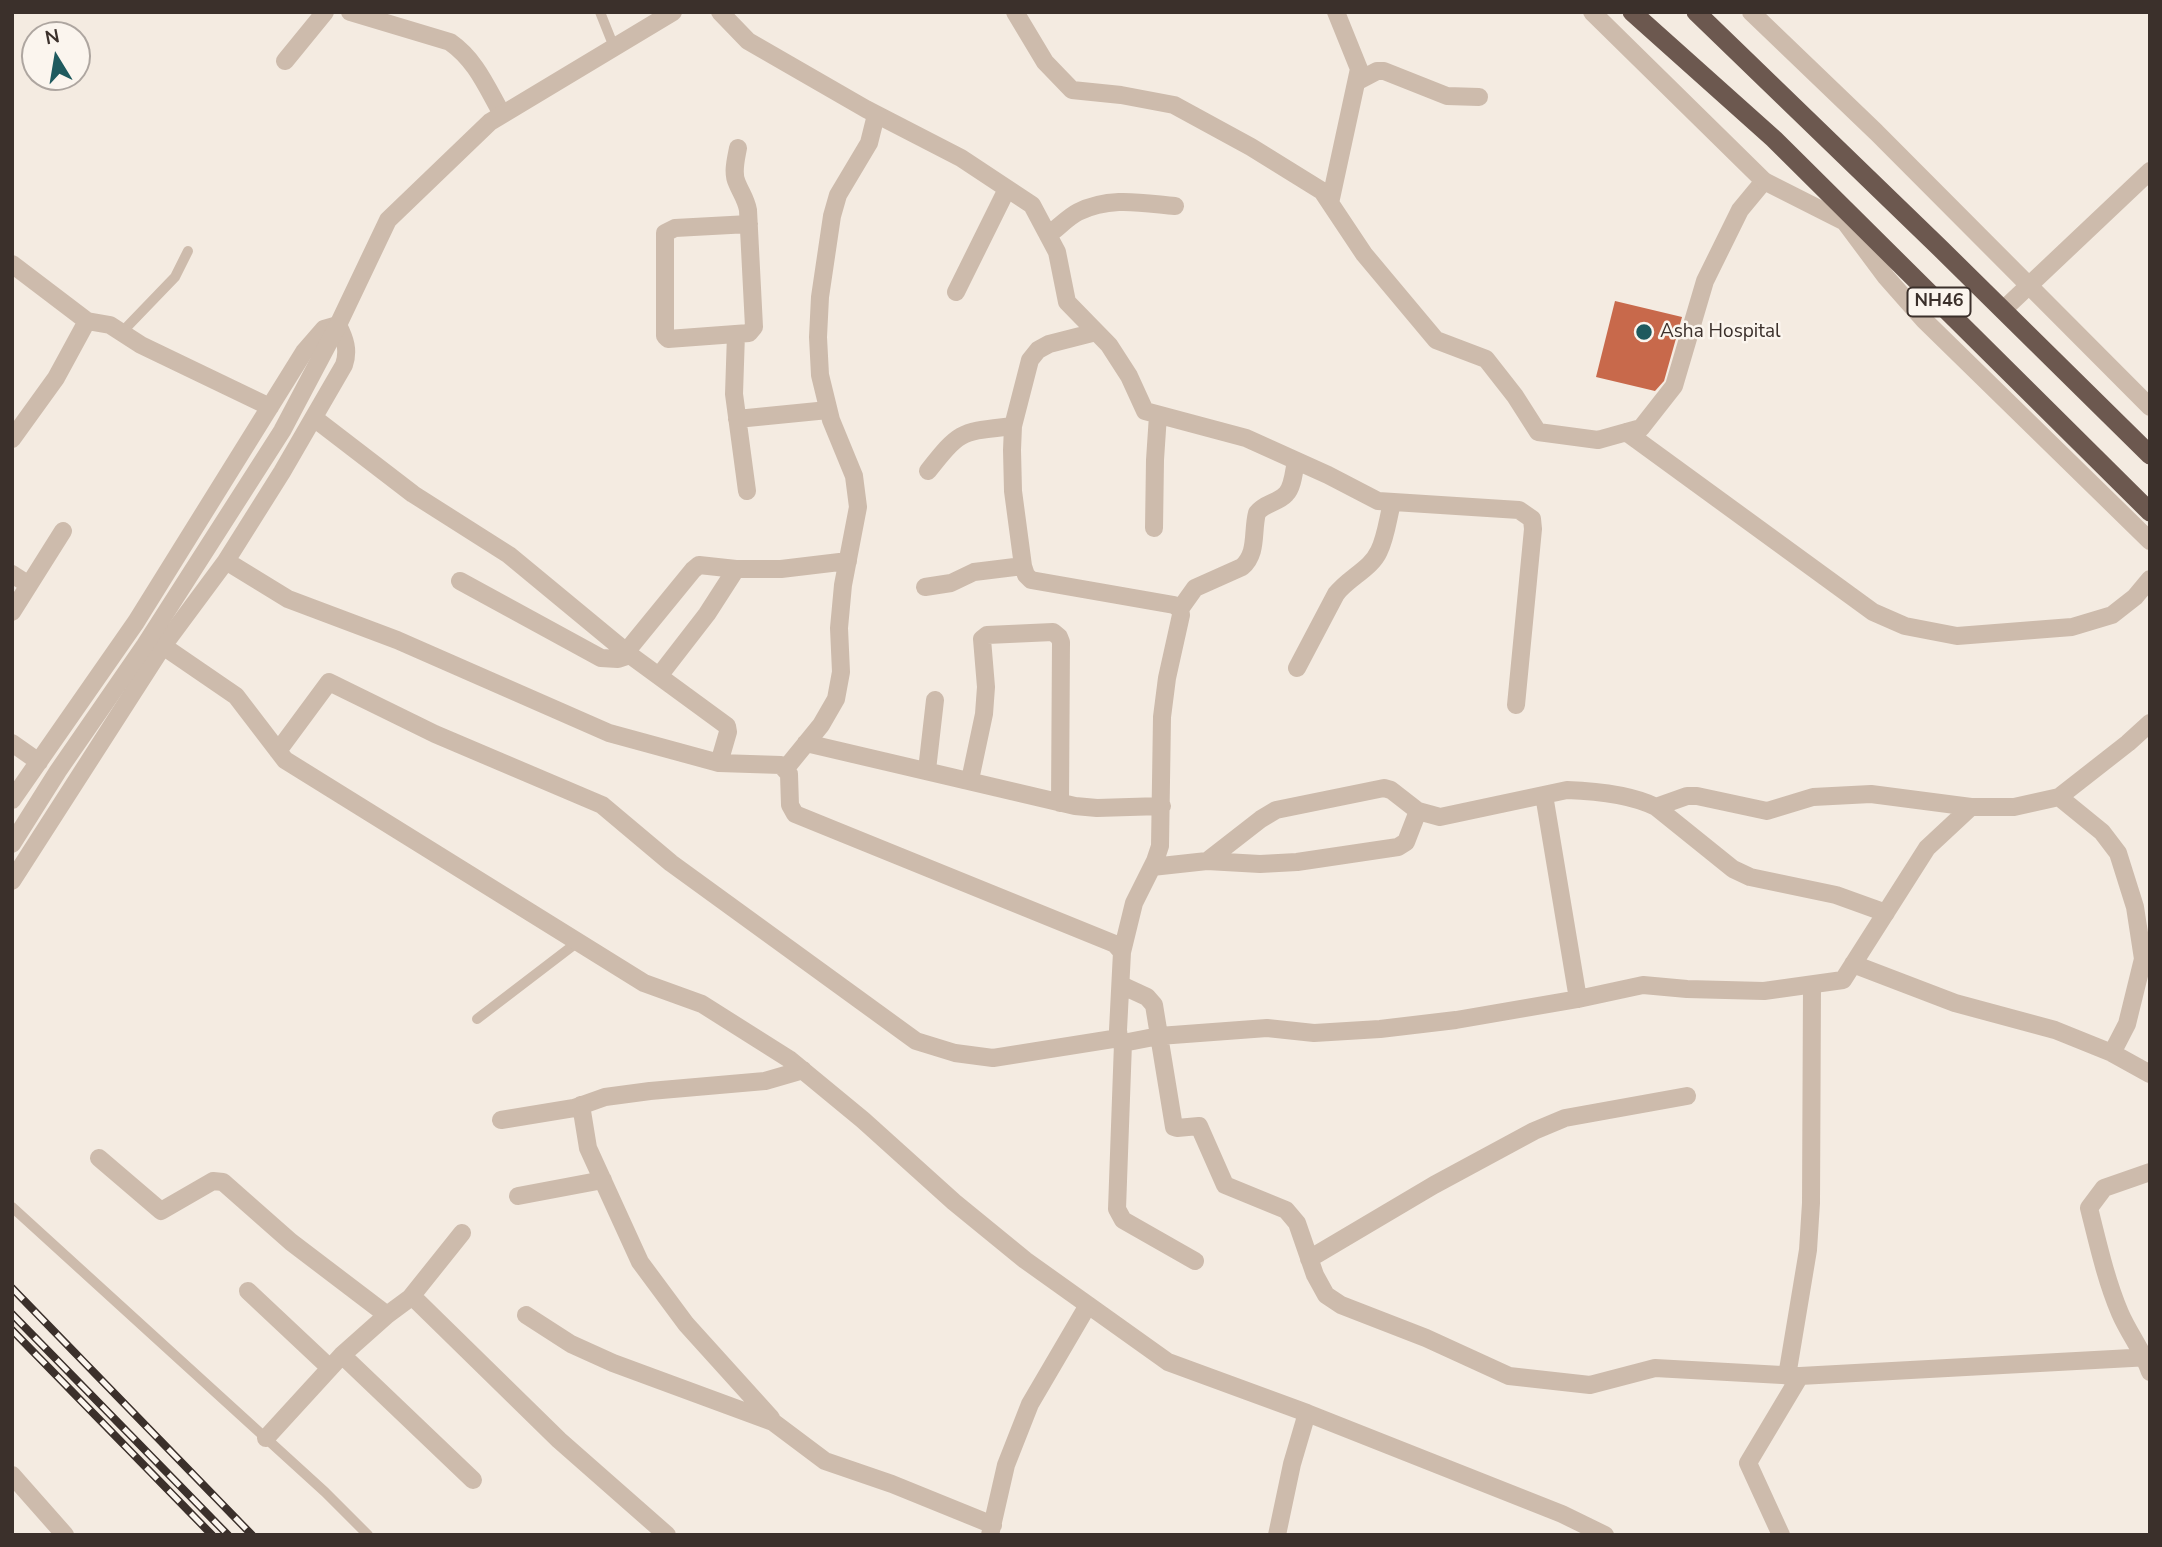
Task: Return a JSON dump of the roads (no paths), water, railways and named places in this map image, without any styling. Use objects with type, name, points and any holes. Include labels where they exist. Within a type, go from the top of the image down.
[{"type":"highway","name":"NH46","points":[[1632,12],[1774,139],[2150,512]]},
{"type":"highway","name":"NH46","points":[[1696,12],[2150,455]]},
{"type":"street","points":[[285,61],[325,12]]},
{"type":"street","points":[[350,12],[450,42],[464,52],[475,65],[502,114]]},
{"type":"street","points":[[12,844],[58,771],[145,645],[282,431],[338,325],[388,220],[490,122],[673,12]]},
{"type":"street","points":[[720,12],[748,41],[876,115],[961,158],[1032,205],[1057,252],[1067,302],[1109,345],[1129,376],[1145,411],[1245,438],[1378,501],[1519,510],[1532,519],[1534,529],[1516,705]]},
{"type":"street","points":[[1015,12],[1045,62],[1072,90],[1121,95],[1174,105],[1251,147],[1322,191],[1364,254],[1436,340],[1486,359],[1515,396],[1538,432],[1598,440],[1642,428],[1674,386],[1705,281],[1740,210],[1763,181]]},
{"type":"street","points":[[1330,203],[1359,69],[1336,12]]},
{"type":"street","points":[[1591,12],[1763,181],[1870,234]]},
{"type":"street","points":[[1751,12],[1876,132],[2150,407]]},
{"type":"street","points":[[1358,81],[1377,71],[1384,71],[1447,96],[1479,97]]},
{"type":"street","points":[[786,768],[821,725],[836,699],[841,672],[839,628],[858,507],[854,476],[828,410],[820,375],[820,297],[832,216],[844,182],[869,143],[876,115]]},
{"type":"street","points":[[738,148],[734,174],[747,201],[749,224],[754,327],[749,333],[666,338],[664,238],[670,229],[749,224]]},
{"type":"street","points":[[2003,310],[2150,171]]},
{"type":"street","points":[[956,292],[1007,188]]},
{"type":"street","points":[[1048,235],[1077,212],[1099,204],[1119,200],[1175,206]]},
{"type":"street","points":[[1845,222],[1886,277],[1924,320],[2150,541]]},
{"type":"street","points":[[12,264],[87,321],[110,325],[141,345],[270,407]]},
{"type":"street","points":[[12,439],[56,377],[87,321]]},
{"type":"street","points":[[12,800],[136,622],[314,338],[324,330],[338,325]]},
{"type":"street","points":[[12,881],[163,646],[226,561],[314,418],[348,353],[338,325]]},
{"type":"street","points":[[1096,332],[1049,344],[1038,350],[1030,360],[1013,426],[1013,491],[1023,566],[1031,580],[1174,605],[1180,609]]},
{"type":"street","points":[[736,334],[734,394],[747,491]]},
{"type":"street","points":[[737,419],[828,410]]},
{"type":"street","points":[[1154,528],[1154,460],[1158,415]]},
{"type":"street","points":[[314,418],[413,494],[509,555],[628,653],[727,726],[728,732],[719,763]]},
{"type":"street","points":[[928,471],[959,436],[970,431],[1013,426]]},
{"type":"street","points":[[1626,432],[1873,612],[1905,626],[1957,636],[2072,627],[2112,615],[2135,597],[2150,579]]},
{"type":"street","points":[[1195,1261],[1123,1220],[1117,1209],[1122,952],[1134,903],[1160,846],[1162,717],[1180,609],[1195,588],[1242,567],[1248,561],[1253,554],[1257,513],[1289,491],[1296,461]]},
{"type":"street","points":[[1297,668],[1343,584],[1380,551],[1392,503]]},
{"type":"street","points":[[12,612],[63,531]]},
{"type":"street","points":[[226,561],[288,599],[397,640],[609,733],[719,763],[781,765],[789,774],[790,805],[795,814],[1115,944],[1122,952]]},
{"type":"street","points":[[460,581],[601,658],[618,659],[628,653],[699,565],[736,569],[781,569],[848,561]]},
{"type":"street","points":[[925,587],[951,583],[974,572],[1023,566]]},
{"type":"street","points":[[659,676],[707,614],[736,569]]},
{"type":"street","points":[[12,574],[29,585]]},
{"type":"street","points":[[970,780],[985,701],[982,639],[987,635],[1053,632],[1060,642],[1060,803]]},
{"type":"street","points":[[163,646],[236,696],[285,760],[645,983],[702,1004],[803,1070],[1014,1252],[1168,1362],[1307,1413],[1562,1514],[1605,1535]]},
{"type":"street","points":[[278,751],[329,682],[435,733],[601,805],[671,863],[916,1041],[955,1053],[993,1058],[1158,1036],[1267,1028],[1314,1033],[1380,1029],[1455,1020],[1643,985],[1764,991],[1843,981],[1927,848],[1971,807]]},
{"type":"street","points":[[926,770],[935,701]]},
{"type":"street","points":[[1656,807],[1688,796],[1697,796],[1767,811],[1813,797],[1871,794],[1971,807],[2014,807],[2059,797],[2150,723]]},
{"type":"street","points":[[12,743],[39,762]]},
{"type":"street","points":[[806,743],[1060,803],[1097,808],[1161,806]]},
{"type":"street","points":[[1207,860],[1276,810],[1384,788],[1391,790],[1418,811],[1440,817],[1544,794],[1583,790],[1642,800],[1656,807],[1733,869],[1750,877],[1836,895],[1886,913]]},
{"type":"street","points":[[1544,794],[1578,999]]},
{"type":"street","points":[[2059,797],[2102,832],[2118,853],[2135,907],[2143,958],[2127,1024],[2112,1053]]},
{"type":"street","points":[[1152,867],[1207,860],[1260,864],[1297,862],[1398,847],[1406,842],[1418,811]]},
{"type":"street","points":[[1853,964],[1955,1003],[2055,1030],[2112,1053],[2150,1074]]},
{"type":"street","points":[[1121,985],[1147,997],[1154,1005],[1174,1127],[1199,1126],[1225,1185],[1286,1210],[1297,1223],[1326,1295],[1340,1305],[1426,1338],[1510,1376],[1590,1385],[1655,1368],[1794,1376],[2148,1362],[2121,1316],[2103,1265],[2089,1209],[2104,1188],[2150,1172]]},
{"type":"street","points":[[1781,1535],[1748,1462],[1794,1376],[1811,1215],[1812,985]]},
{"type":"street","points":[[501,1120],[581,1105],[605,1097],[765,1082],[803,1070]]},
{"type":"street","points":[[1310,1259],[1434,1185],[1534,1131],[1565,1118],[1687,1096]]},
{"type":"street","points":[[581,1105],[588,1148],[640,1262],[686,1324],[778,1426]]},
{"type":"street","points":[[99,1158],[161,1211],[213,1181],[223,1182],[291,1242],[387,1315]]},
{"type":"street","points":[[518,1196],[603,1180]]},
{"type":"street","points":[[266,1438],[336,1362],[387,1315],[410,1298],[462,1233]]},
{"type":"street","points":[[248,1291],[336,1362],[473,1480]]},
{"type":"street","points":[[410,1298],[416,1300],[559,1440],[667,1535]]},
{"type":"street","points":[[526,1315],[571,1344],[613,1363],[773,1422],[825,1461],[892,1484],[992,1530],[1006,1465],[1030,1404],[1088,1305]]},
{"type":"street","points":[[1277,1535],[1292,1464],[1307,1413]]},
{"type":"street","points":[[12,1475],[65,1535]]},
{"type":"lane","points":[[600,12],[614,47]]},
{"type":"lane","points":[[122,332],[176,277],[188,251]]},
{"type":"lane","points":[[477,1019],[579,942]]},
{"type":"lane","points":[[12,1207],[266,1438],[368,1535]]},
{"type":"railway","points":[[12,1288],[252,1535]]},
{"type":"railway","points":[[12,1314],[228,1535]]},
{"type":"railway","points":[[12,1330],[212,1535]]},
{"type":"place","name":"Asha Hospital","points":[[1644,332]]}]
